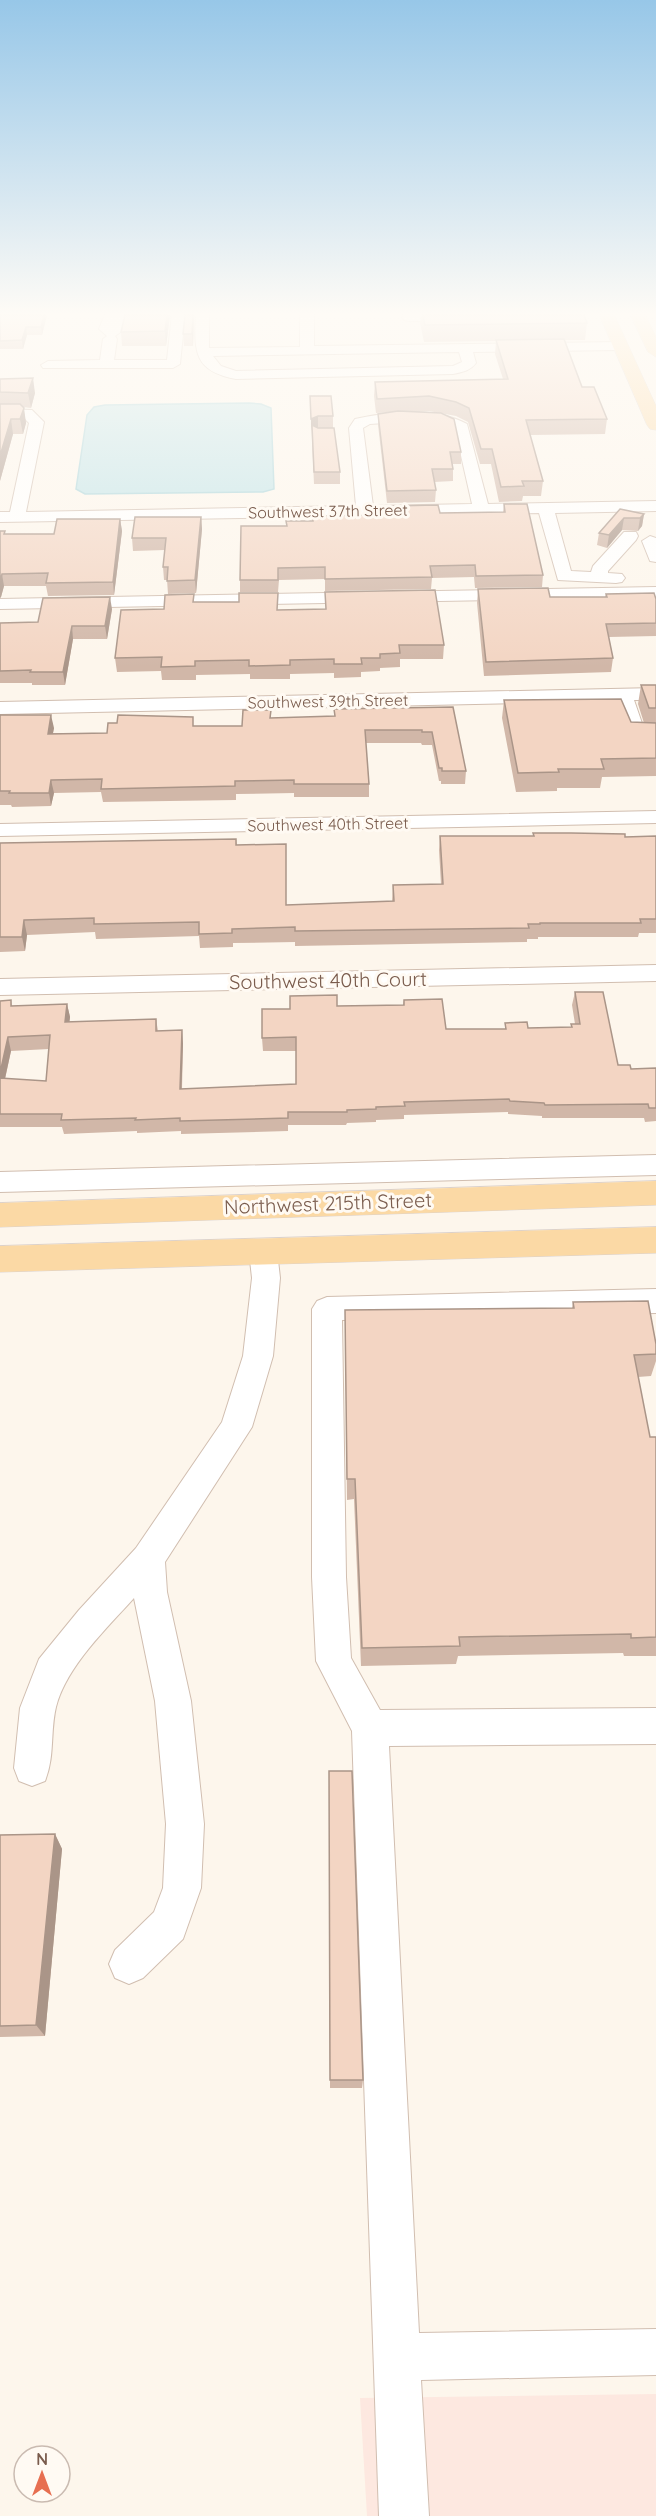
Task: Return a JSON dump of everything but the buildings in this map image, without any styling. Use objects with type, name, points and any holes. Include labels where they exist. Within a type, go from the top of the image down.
[{"type":"main road","name":"Northwest 215th Street","points":[[0,1215],[656,1193]]},
{"type":"main road","points":[[335,1202],[337,1249]]},
{"type":"main road","points":[[0,1259],[656,1240]]},
{"type":"street","points":[[17,517],[35,431]]},
{"type":"street","points":[[338,434],[342,431]]},
{"type":"street","points":[[355,431],[365,511]]},
{"type":"street","points":[[463,431],[482,509]]},
{"type":"street","name":"Southwest 37th Street","points":[[0,517],[656,506]]},
{"type":"street","points":[[546,508],[564,576],[604,585],[656,592]]},
{"type":"street","points":[[604,585],[599,570],[630,536]]},
{"type":"street","points":[[650,541],[656,557]]},
{"type":"street","points":[[0,604],[604,585],[652,577],[656,574]]},
{"type":"street","points":[[622,694],[636,735],[656,734]]},
{"type":"street","name":"Southwest 39th Street","points":[[0,708],[656,694]]},
{"type":"street","name":"Southwest 40th Street","points":[[0,830],[656,818]]},
{"type":"street","name":"Southwest 40th Court","points":[[0,987],[656,972]]},
{"type":"street","points":[[0,1182],[656,1166]]},
{"type":"street","points":[[32,1768],[38,1708],[51,1671],[91,1622],[148,1559],[236,1427],[258,1356],[266,1276],[263,1251]]},
{"type":"street","points":[[404,2516],[370,1728],[334,1661],[329,1577],[327,1309],[656,1301]]},
{"type":"street","points":[[129,1964],[169,1925],[182,1888],[185,1824],[175,1724],[150,1592],[148,1559]]},
{"type":"street","points":[[370,1728],[656,1726]]},
{"type":"street","points":[[397,2357],[656,2352]]},
{"type":"shaded area","points":[[656,2394],[656,2516],[367,2516],[360,2398]]},
{"type":"water","points":[[85,431],[272,431],[274,489],[263,492],[85,494],[76,489]]}]
